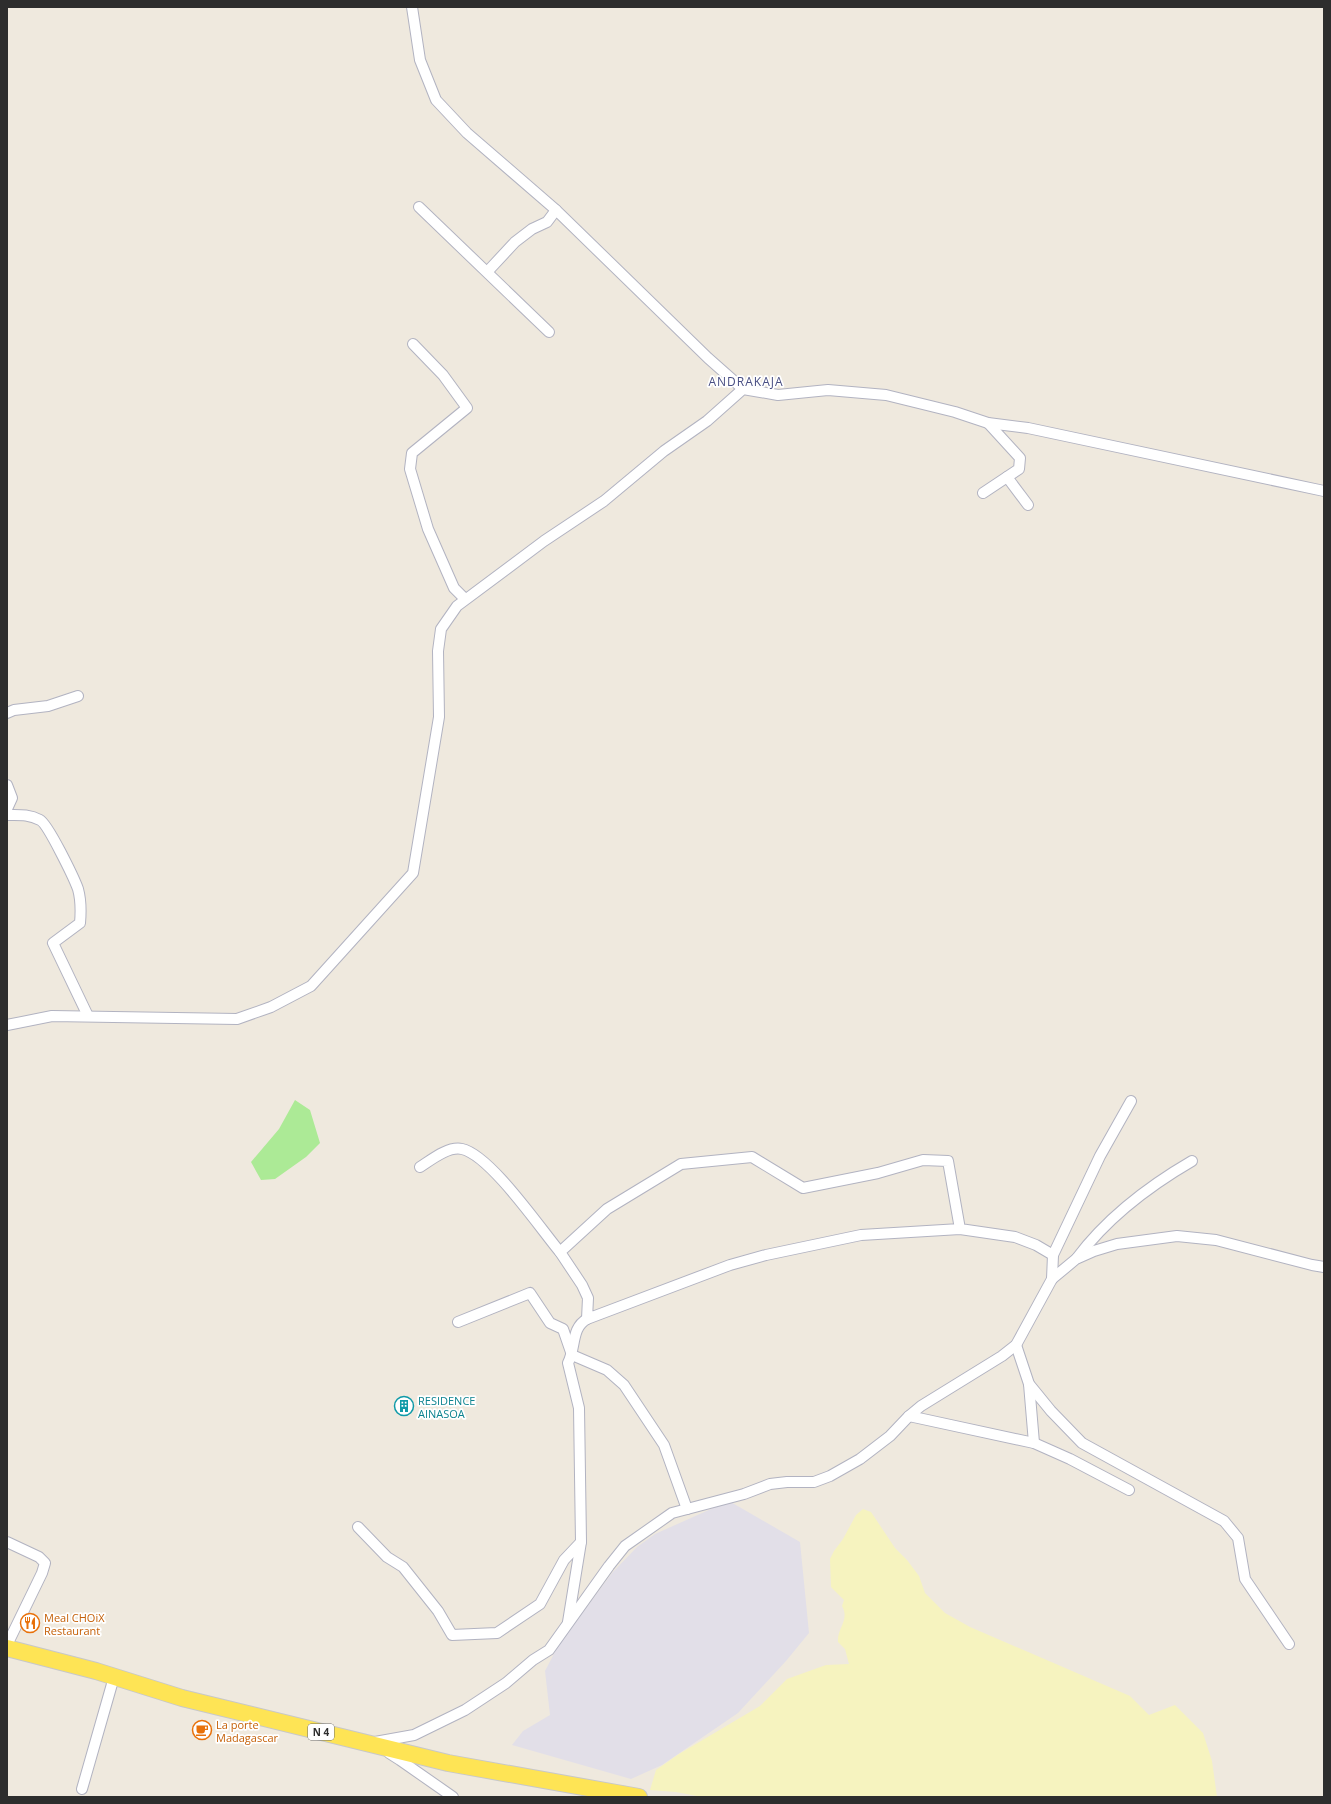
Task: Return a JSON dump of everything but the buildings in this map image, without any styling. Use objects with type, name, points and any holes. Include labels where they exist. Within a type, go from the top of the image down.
[{"type":"main road","name":"N 4","points":[[7,1647],[182,1698],[448,1763],[639,1797]]},
{"type":"street","points":[[412,7],[420,60],[436,100],[467,133],[556,210],[708,358],[743,389],[778,395],[828,390],[886,395],[955,412],[988,423],[1028,428],[1324,490]]},
{"type":"street","points":[[419,207],[488,271],[549,332]]},
{"type":"street","points":[[488,271],[515,242],[532,229],[547,222],[556,210]]},
{"type":"street","points":[[413,344],[442,375],[467,408],[412,453],[410,469],[428,529],[454,588],[465,599]]},
{"type":"street","points":[[7,1025],[52,1016],[237,1019],[271,1007],[310,986],[413,873],[439,717],[438,650],[441,629],[457,606],[544,541],[604,501],[664,451],[707,421],[743,389]]},
{"type":"street","points":[[983,493],[1019,469],[1020,458],[988,423]]},
{"type":"street","points":[[1007,477],[1028,505]]},
{"type":"street","points":[[7,713],[14,710],[48,706],[78,696]]},
{"type":"street","points":[[7,785],[12,798],[7,808]]},
{"type":"street","points":[[7,815],[27,815],[42,820],[61,852],[78,890],[81,911],[80,923],[53,942],[88,1016]]},
{"type":"street","points":[[1052,1279],[1053,1255],[1100,1156],[1131,1101]]},
{"type":"street","points":[[420,1167],[447,1151],[460,1149],[475,1154],[489,1165],[560,1252],[582,1285],[588,1298],[587,1319]]},
{"type":"street","points":[[560,1252],[607,1209],[681,1164],[752,1157],[803,1188],[878,1173],[923,1160],[948,1161],[960,1229]]},
{"type":"street","points":[[369,1743],[414,1735],[465,1710],[506,1683],[534,1660],[550,1650],[609,1566],[625,1546],[672,1513],[744,1494],[770,1484],[787,1482],[814,1482],[830,1476],[860,1459],[890,1436],[921,1406],[1002,1356],[1016,1345],[1052,1279],[1076,1259],[1087,1244],[1123,1209],[1169,1174],[1192,1162]]},
{"type":"street","points":[[568,1625],[582,1542],[579,1408],[568,1363],[572,1355],[577,1328],[580,1323],[587,1319],[730,1265],[766,1255],[861,1235],[960,1229],[1015,1237],[1036,1245],[1053,1255]]},
{"type":"street","points":[[1076,1259],[1094,1251],[1117,1244],[1178,1236],[1216,1240],[1324,1267]]},
{"type":"street","points":[[458,1322],[530,1293],[550,1323],[563,1329],[572,1355],[607,1370],[624,1385],[664,1445],[687,1509]]},
{"type":"street","points":[[1016,1345],[1030,1384],[1034,1443]]},
{"type":"street","points":[[1030,1384],[1051,1411],[1082,1443],[1224,1522],[1238,1538],[1245,1579],[1288,1644]]},
{"type":"street","points":[[909,1416],[1034,1443],[1070,1459],[1129,1490]]},
{"type":"street","points":[[358,1527],[387,1557],[403,1567],[438,1611],[452,1635],[497,1633],[540,1604],[564,1560],[582,1542]]},
{"type":"street","points":[[7,1542],[39,1557],[45,1562],[42,1573],[7,1647]]},
{"type":"street","points":[[82,1789],[114,1677]]},
{"type":"street","points":[[369,1743],[400,1760],[450,1796]]},
{"type":"shaded area","points":[[729,1501],[800,1542],[809,1633],[786,1661],[738,1713],[662,1765],[631,1779],[512,1745],[523,1731],[550,1715],[545,1671],[558,1646],[612,1573],[637,1547],[655,1534]]},
{"type":"green space","points":[[295,1100],[310,1110],[320,1143],[306,1157],[275,1179],[261,1180],[251,1162],[279,1129]]},
{"type":"sand","points":[[863,1509],[871,1512],[895,1548],[907,1560],[919,1576],[925,1593],[945,1613],[970,1627],[1130,1696],[1149,1715],[1175,1705],[1203,1733],[1212,1761],[1217,1797],[702,1797],[676,1792],[650,1790],[656,1770],[679,1754],[760,1706],[787,1679],[826,1665],[849,1664],[845,1649],[838,1642],[839,1632],[845,1616],[842,1606],[844,1600],[831,1587],[830,1559],[856,1515]]},
{"type":"place","name":"RESIDENCE AINASOA","points":[[404,1406]]},
{"type":"place","name":"Meal CHOiX Restaurant","points":[[30,1623]]},
{"type":"place","name":"La porte Madagascar","points":[[202,1730]]},
{"type":"district","name":"ANDRAKAJA","points":[[746,381]]}]
